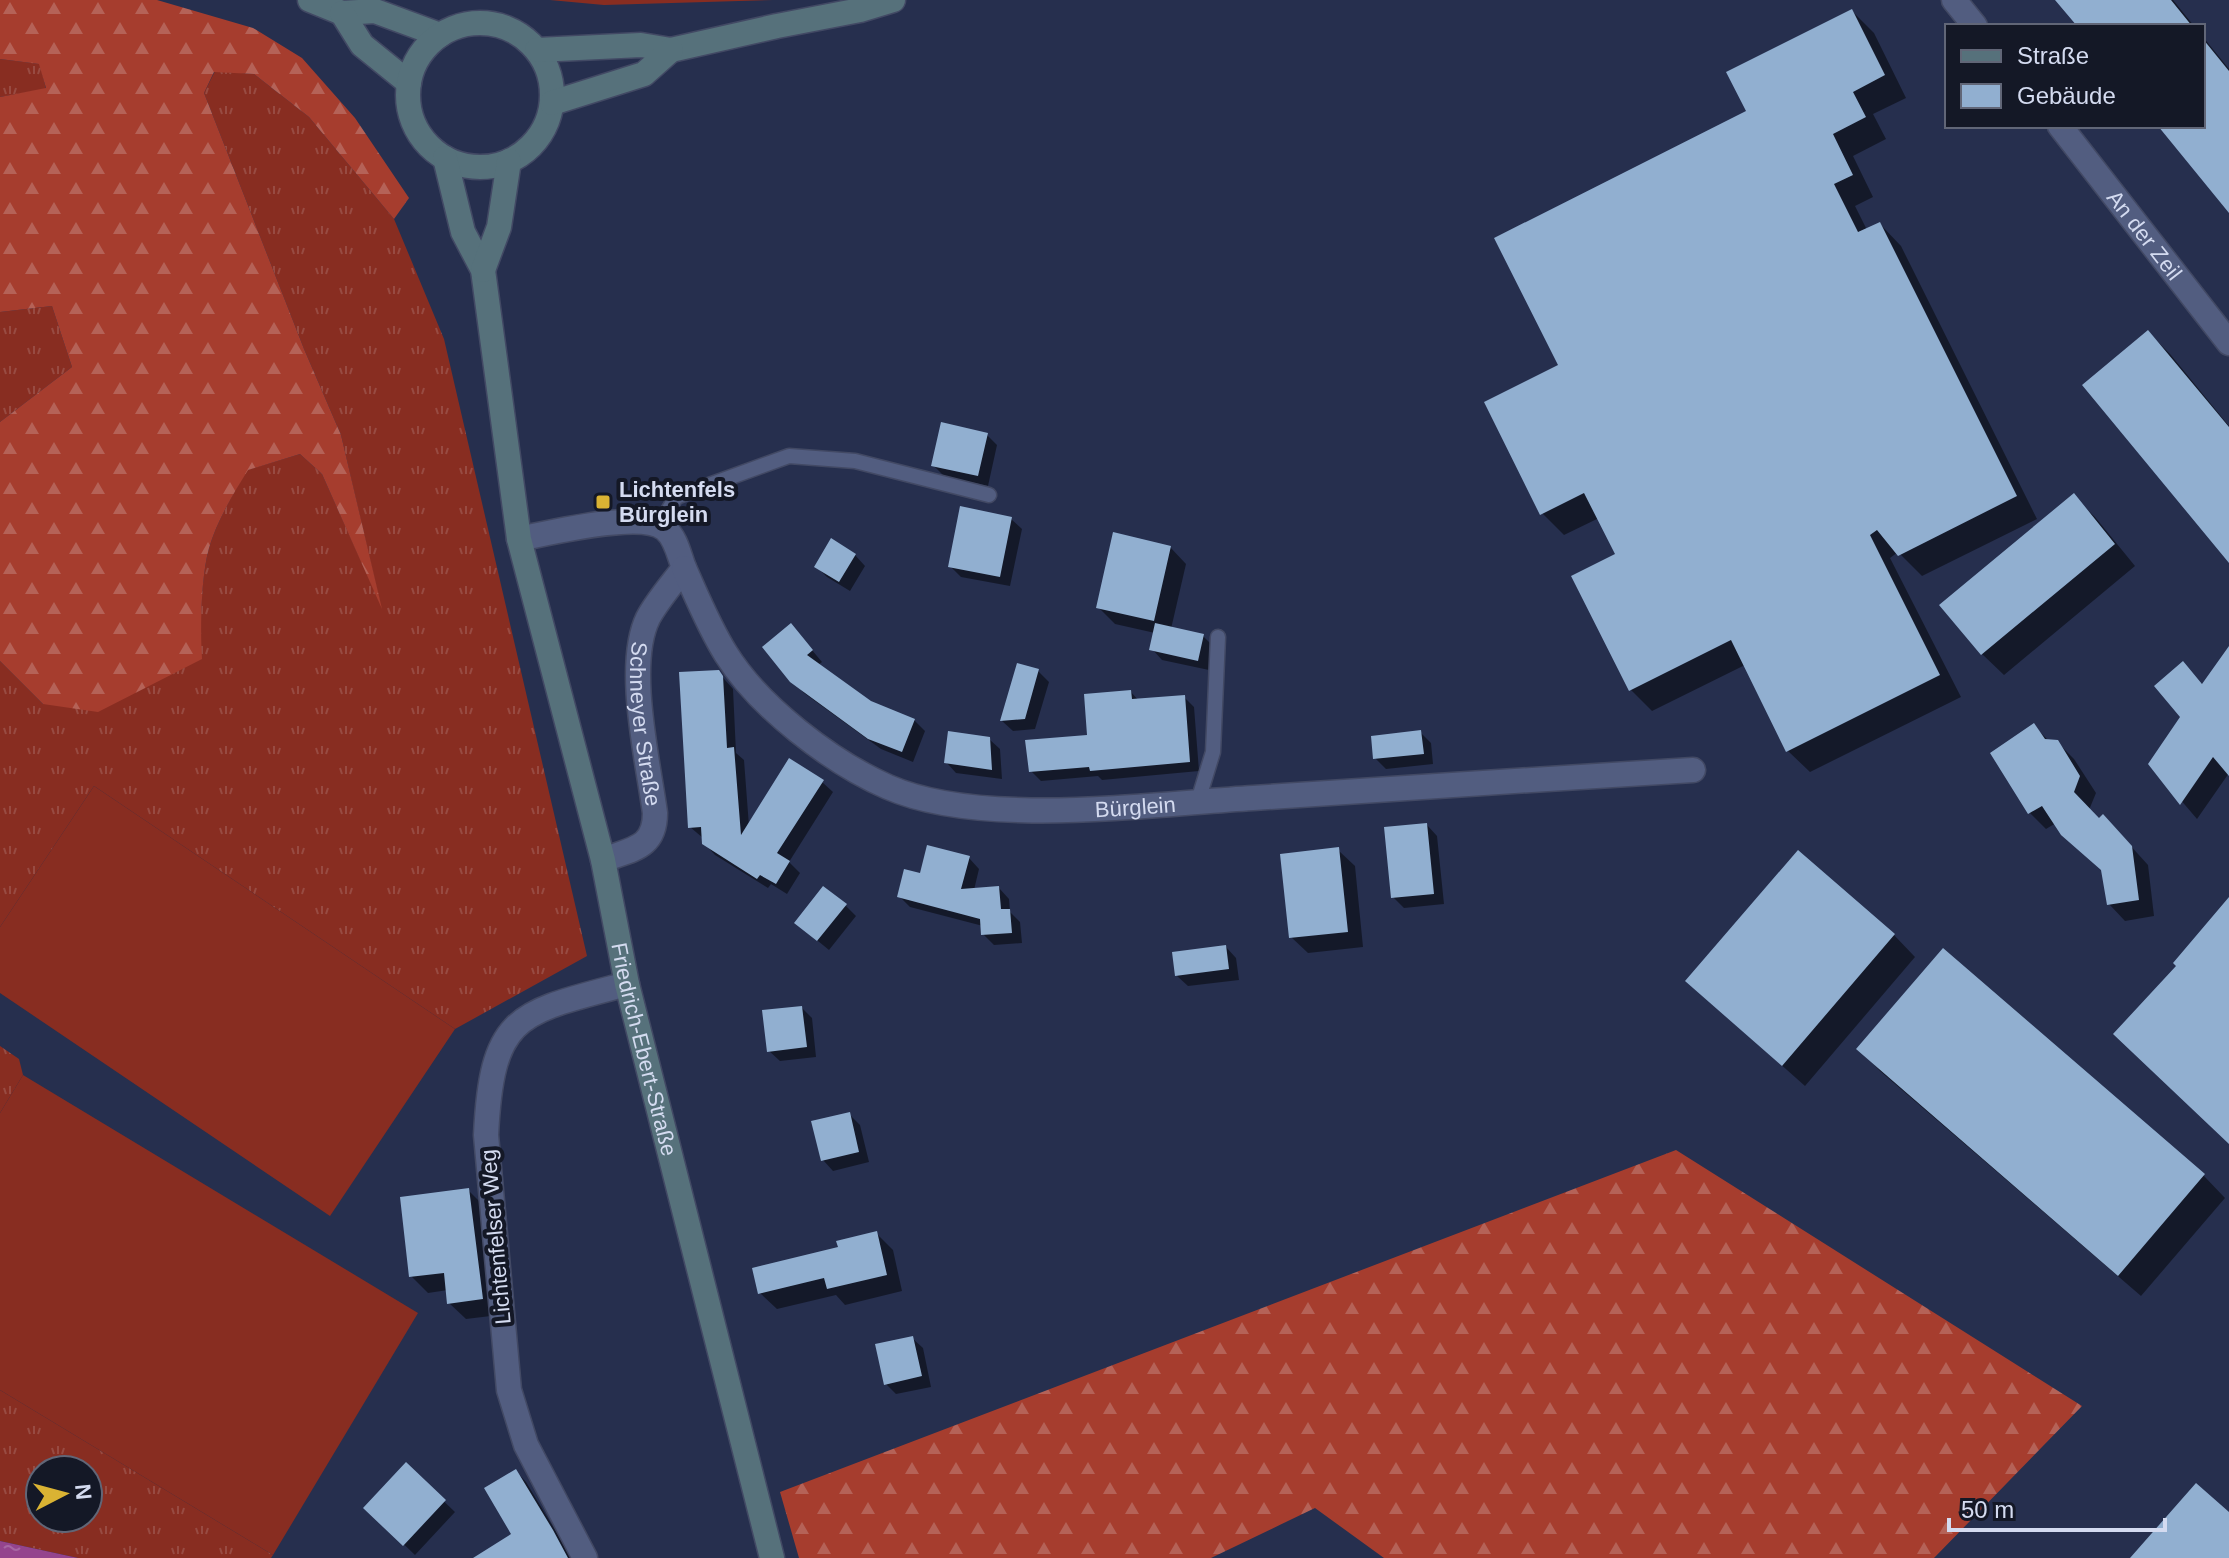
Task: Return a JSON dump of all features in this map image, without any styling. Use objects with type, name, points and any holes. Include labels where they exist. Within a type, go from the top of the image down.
[{"type":"street","points":[[310,0],[342,13],[375,11],[446,31]]},
{"type":"street","points":[[537,50],[641,45],[671,50],[860,10],[893,0]]},
{"type":"street","points":[[1954,0],[1973,24]]},
{"type":"street","points":[[342,13],[362,45],[409,83]]},
{"type":"street","points":[[470,23],[498,25],[523,37],[537,50],[550,75],[552,103],[545,127],[536,141],[509,161],[477,167],[445,158],[430,147],[411,115],[409,83],[420,54],[446,31],[470,23]]},
{"type":"street","points":[[552,103],[644,74],[671,50]]},
{"type":"street","name":"An der Zeil","points":[[2062,128],[2229,343]]},
{"type":"street","points":[[445,158],[463,232],[483,270]]},
{"type":"street","points":[[483,270],[499,227],[509,161]]},
{"type":"street","name":"Friedrich-Ebert-Straße","points":[[483,270],[519,539],[603,860],[627,984],[772,1558]]},
{"type":"street","points":[[519,539],[611,522],[653,522],[667,530],[684,568]]},
{"type":"street","name":"Bürglein","points":[[684,568],[707,621],[728,657],[789,723],[837,760],[890,788],[941,802],[991,808],[1102,807],[1693,770]]},
{"type":"street","name":"Schneyer Straße","points":[[603,860],[646,843],[653,831],[655,813],[639,694],[640,644],[648,619],[684,568]]},
{"type":"street","name":"Lichtenfelser Weg","points":[[585,1558],[526,1445],[509,1390],[486,1135],[488,1094],[494,1064],[503,1042],[517,1024],[536,1011],[627,984]]},
{"type":"lane","points":[[659,526],[676,497],[789,456],[855,461],[989,495]]},
{"type":"lane","points":[[1198,801],[1213,752],[1218,637]]},
{"type":"green space","points":[[0,0],[157,0],[253,28],[302,58],[355,118],[409,198],[394,219],[309,117],[254,74],[214,72],[204,93],[341,435],[382,609],[322,474],[300,454],[248,470],[221,518],[209,548],[204,573],[202,659],[98,712],[43,704],[0,661],[0,422],[72,367],[52,306],[0,312],[0,97],[46,88],[39,64],[0,59]]},
{"type":"green space","points":[[550,0],[773,0],[604,5]]},
{"type":"green space","points":[[0,59],[40,64],[46,89],[0,97]]},
{"type":"green space","points":[[215,71],[254,74],[309,117],[394,219],[444,339],[587,956],[455,1029],[94,786],[0,927],[0,661],[43,704],[201,659],[204,573],[209,548],[221,518],[247,470],[300,454],[322,474],[380,603],[341,435],[204,93]]},
{"type":"green space","points":[[52,306],[72,367],[0,422],[0,312]]},
{"type":"green space","points":[[94,786],[455,1029],[330,1216],[0,993],[0,927]]},
{"type":"green space","points":[[0,1046],[19,1059],[23,1075],[0,1113]]},
{"type":"green space","points":[[23,1075],[418,1313],[273,1555],[0,1390],[0,1113]]},
{"type":"green space","points":[[1676,1150],[2082,1406],[1934,1558],[1384,1558],[1315,1508],[1211,1558],[799,1558],[780,1492]]},
{"type":"green space","points":[[0,1390],[273,1555],[271,1558],[78,1558],[0,1541]]},
{"type":"water","points":[[0,1541],[78,1558],[0,1558]]},
{"type":"building","points":[[2055,0],[2171,0],[2190,24],[2075,24]]},
{"type":"building","points":[[1852,9],[1885,75],[1853,92],[1866,117],[1833,134],[1853,175],[1834,184],[1858,232],[1880,222],[2017,496],[1898,556],[1877,530],[1870,535],[1940,675],[1786,752],[1731,640],[1629,691],[1571,576],[1615,554],[1584,493],[1540,515],[1484,402],[1558,365],[1494,238],[1746,111],[1726,72]]},
{"type":"building","points":[[2205,41],[2229,71],[2229,213],[2160,128],[2205,128]]},
{"type":"building","points":[[2148,330],[2229,427],[2229,563],[2082,385]]},
{"type":"building","points":[[941,422],[988,433],[978,476],[931,466]]},
{"type":"building","points":[[2074,493],[2115,544],[1981,655],[1939,605]]},
{"type":"building","points":[[960,506],[1012,517],[1000,577],[948,567]]},
{"type":"building","points":[[1113,532],[1171,546],[1154,621],[1096,608]]},
{"type":"building","points":[[831,538],[856,554],[839,582],[814,567]]},
{"type":"building","points":[[791,623],[813,650],[807,655],[871,701],[915,719],[902,752],[868,739],[790,682],[762,647]]},
{"type":"building","points":[[1155,623],[1204,634],[1198,661],[1149,650]]},
{"type":"building","points":[[2229,646],[2229,776],[2213,757],[2180,805],[2148,764],[2180,717],[2154,686],[2183,661],[2202,684]]},
{"type":"building","points":[[1017,663],[1039,669],[1025,719],[1000,721]]},
{"type":"building","points":[[719,670],[723,676],[727,748],[734,747],[741,835],[789,758],[824,780],[777,853],[790,861],[776,884],[760,875],[757,879],[702,844],[701,827],[688,828],[679,672]]},
{"type":"building","points":[[1131,690],[1132,699],[1185,695],[1190,762],[1090,771],[1089,767],[1029,772],[1025,740],[1087,735],[1084,694]]},
{"type":"building","points":[[2034,723],[2045,739],[2058,740],[2080,776],[2074,792],[2099,818],[2103,814],[2132,846],[2139,900],[2107,905],[2101,870],[2061,835],[2042,806],[2028,814],[1990,753]]},
{"type":"building","points":[[1421,730],[1424,754],[1373,759],[1371,736]]},
{"type":"building","points":[[948,731],[990,737],[992,770],[944,763]]},
{"type":"building","points":[[1427,823],[1434,894],[1391,898],[1384,827]]},
{"type":"building","points":[[927,845],[970,856],[961,889],[999,886],[1001,909],[1010,909],[1012,933],[981,935],[980,919],[897,897],[904,869],[920,873]]},
{"type":"building","points":[[1339,847],[1348,932],[1289,938],[1280,854]]},
{"type":"building","points":[[1798,850],[1895,934],[1782,1066],[1685,981]]},
{"type":"building","points":[[823,886],[847,904],[817,941],[794,923]]},
{"type":"building","points":[[2229,897],[2229,1144],[2113,1034],[2176,966],[2173,963]]},
{"type":"building","points":[[1226,945],[1229,969],[1175,976],[1172,952]]},
{"type":"building","points":[[1943,948],[2205,1174],[2118,1276],[1856,1049]]},
{"type":"building","points":[[802,1006],[807,1047],[767,1052],[762,1010]]},
{"type":"building","points":[[850,1112],[859,1152],[821,1161],[811,1121]]},
{"type":"building","points":[[469,1188],[483,1299],[447,1304],[444,1273],[409,1277],[400,1197]]},
{"type":"building","points":[[877,1231],[887,1275],[827,1289],[824,1278],[758,1294],[752,1268],[838,1247],[836,1241]]},
{"type":"building","points":[[913,1336],[922,1376],[884,1385],[875,1344]]},
{"type":"building","points":[[406,1462],[446,1500],[403,1546],[363,1508]]},
{"type":"building","points":[[516,1469],[568,1558],[473,1558],[511,1534],[484,1488]]},
{"type":"building","points":[[2196,1483],[2229,1512],[2229,1558],[2130,1558]]},
{"type":"place","name":"Lichtenfels Bürglein","points":[[603,502]]}]
